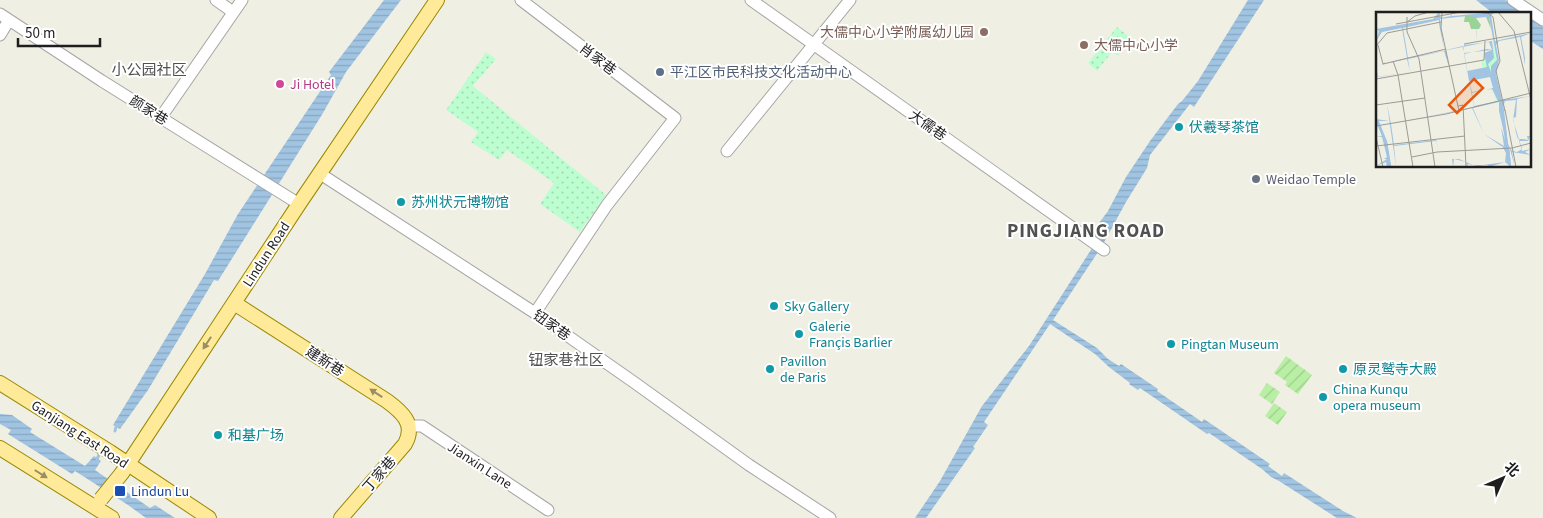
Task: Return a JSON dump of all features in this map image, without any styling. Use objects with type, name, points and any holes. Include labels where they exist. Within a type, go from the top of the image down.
[{"type":"main road","name":"Lindun Road","points":[[94,508],[125,468],[319,173],[437,0]]},
{"type":"main road","name":"建新巷","points":[[234,303],[387,401],[401,412],[410,426]]},
{"type":"main road","name":"Ganjiang East Road","points":[[0,383],[110,452],[125,468],[209,518]]},
{"type":"main road","name":"丁家巷","points":[[341,518],[403,447],[407,440],[410,426]]},
{"type":"main road","points":[[0,448],[112,518]]},
{"type":"street","points":[[216,0],[233,12]]},
{"type":"street","points":[[161,117],[242,0]]},
{"type":"street","name":"肖家巷","points":[[521,0],[675,118],[607,205],[535,313]]},
{"type":"street","name":"大儒巷","points":[[751,0],[1103,250]]},
{"type":"street","points":[[727,151],[850,0]]},
{"type":"street","points":[[1513,0],[1543,20]]},
{"type":"street","points":[[0,35],[4,17]]},
{"type":"street","name":"颜家巷","points":[[4,17],[256,179],[299,204]]},
{"type":"street","name":"钮家巷","points":[[319,173],[535,313],[749,465],[830,518]]},
{"type":"street","name":"Jianxin Lane","points":[[410,426],[422,426],[548,510]]},
{"type":"green space","points":[[1117,27],[1132,39],[1118,56],[1112,52],[1097,71],[1088,63]]},
{"type":"green space","points":[[486,52],[496,59],[473,86],[606,195],[580,232],[540,204],[554,183],[507,150],[499,160],[471,142],[478,132],[446,110]]},
{"type":"green space","points":[[1286,356],[1312,375],[1298,394],[1285,385],[1287,382],[1274,373]]},
{"type":"green space","points":[[1267,383],[1280,392],[1272,404],[1259,395]]},
{"type":"green space","points":[[1274,403],[1287,412],[1278,425],[1265,416]]},
{"type":"water","points":[[384,0],[401,0],[346,72],[323,113],[218,281],[214,280],[148,390],[120,429],[113,425],[205,274],[238,214],[331,75],[329,72]]},
{"type":"water","points":[[1248,0],[1264,0],[1194,107],[1190,104],[1150,155],[1147,168],[1102,246],[1053,320],[1097,348],[1108,359],[1119,366],[1121,364],[1158,389],[1157,391],[1202,422],[1204,419],[1270,464],[1268,466],[1282,476],[1284,473],[1357,518],[1337,518],[1271,477],[1209,433],[1207,434],[1140,388],[1138,390],[1129,384],[1095,354],[1050,324],[984,422],[988,425],[973,447],[975,448],[926,518],[915,518],[940,481],[982,406],[1029,346],[1096,242],[1090,235],[1108,211],[1126,177],[1150,141],[1198,81]]},
{"type":"water","points":[[1476,0],[1505,0],[1523,12],[1491,12]]},
{"type":"water","points":[[1530,17],[1543,27],[1543,49],[1530,41]]},
{"type":"water","points":[[0,414],[12,415],[32,429],[30,432],[85,466],[94,456],[101,461],[95,470],[150,508],[155,505],[175,518],[146,518],[75,471],[72,474],[8,434],[11,430],[0,424]]},
{"type":"waterway","points":[[115,431],[116,427]]},
{"type":"waterway","points":[[97,459],[99,455]]},
{"type":"place","name":"大儒中心小学附属幼儿园","points":[[984,32]]},
{"type":"place","name":"大儒中心小学","points":[[1084,45]]},
{"type":"place","name":"平江区市民科技文化活动中心","points":[[660,72]]},
{"type":"place","name":"Ji Hotel","points":[[280,84]]},
{"type":"place","name":"伏羲琴茶馆","points":[[1179,127]]},
{"type":"place","name":"Weidao Temple","points":[[1256,179]]},
{"type":"place","name":"苏州状元博物馆","points":[[401,202]]},
{"type":"place","name":"Sky Gallery","points":[[774,306]]},
{"type":"place","name":"Galerie Françis Barlier","points":[[799,334]]},
{"type":"place","name":"Pingtan Museum","points":[[1171,344]]},
{"type":"place","name":"Pavillon de Paris","points":[[770,369]]},
{"type":"place","name":"原灵鹫寺大殿","points":[[1343,369]]},
{"type":"place","name":"China Kunqu opera museum","points":[[1323,397]]},
{"type":"place","name":"和基广场","points":[[218,435]]},
{"type":"place","name":"Lindun Lu","points":[[120,491]]},
{"type":"district","name":"小公园社区","points":[[149,70]]},
{"type":"district","name":"PINGJIANG ROAD","points":[[1086,230]]},
{"type":"district","name":"钮家巷社区","points":[[566,360]]}]
